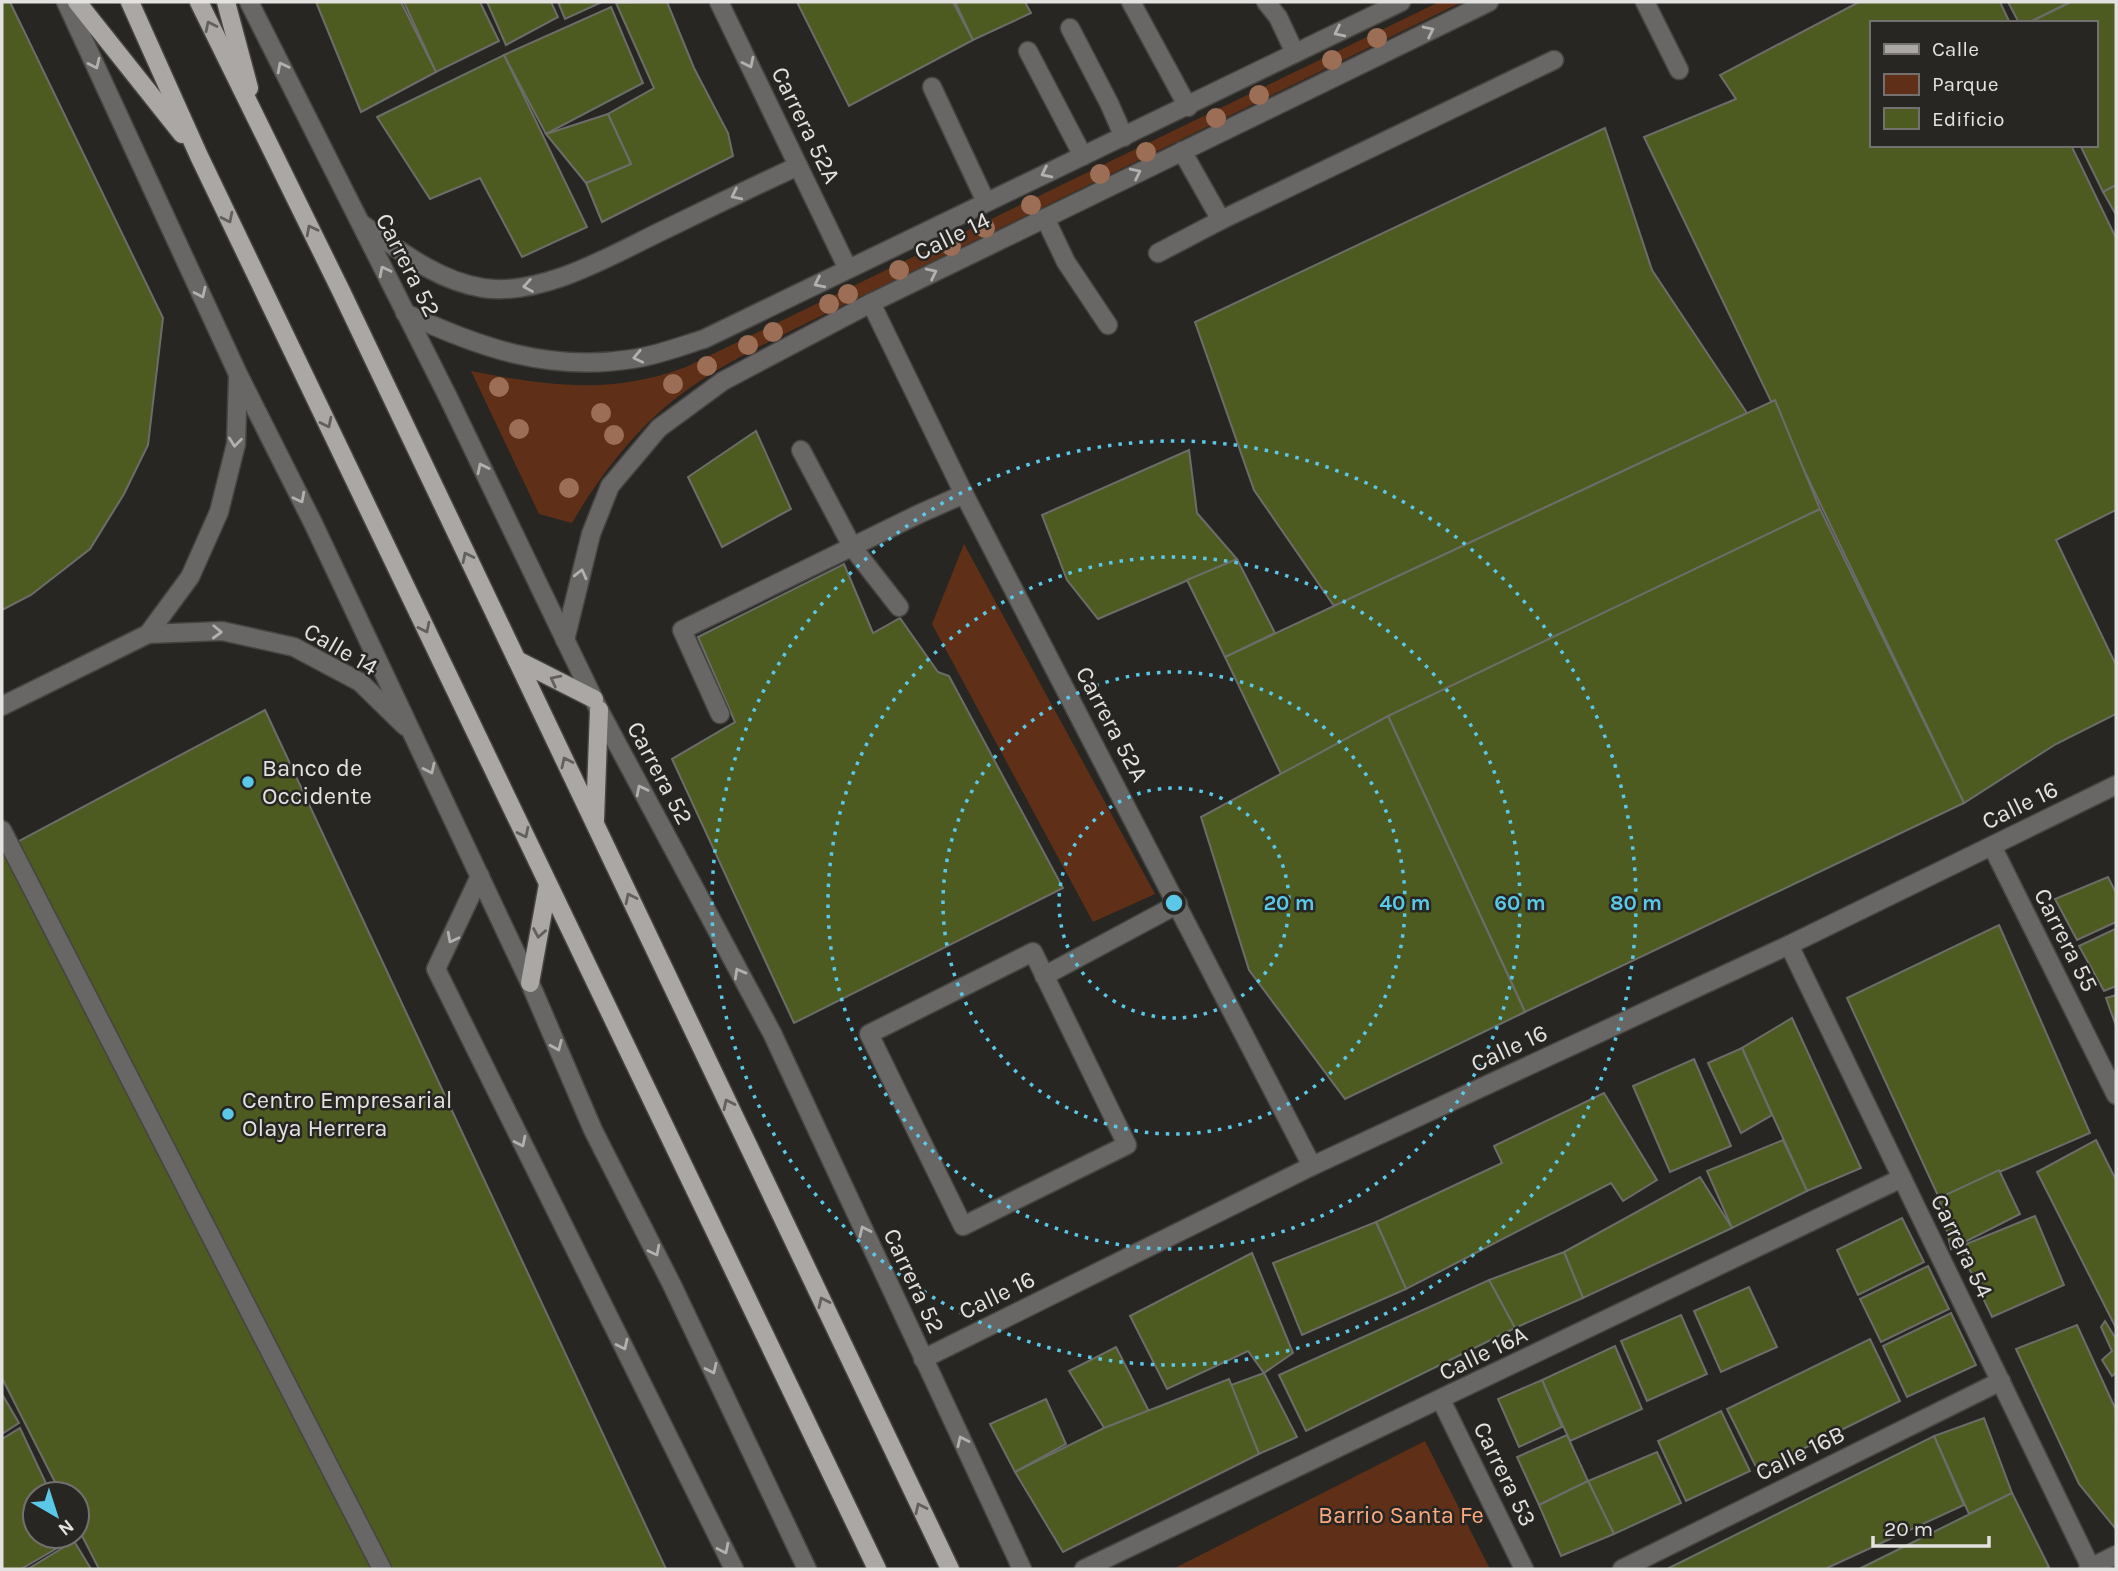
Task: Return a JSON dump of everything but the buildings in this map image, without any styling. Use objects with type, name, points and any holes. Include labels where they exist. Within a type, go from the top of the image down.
[{"type":"main road","points":[[77,2],[199,156]]},
{"type":"main road","points":[[130,2],[199,156],[877,1569]]},
{"type":"main road","points":[[198,2],[341,291],[422,466],[950,1569]]},
{"type":"main road","points":[[226,2],[261,132]]},
{"type":"main road","points":[[517,660],[596,705],[595,824]]},
{"type":"main road","points":[[530,983],[548,884]]},
{"type":"street","points":[[66,2],[238,374],[313,523],[530,983],[593,1130],[672,1285],[807,1569]]},
{"type":"street","name":"Carrera 52","points":[[249,2],[405,313],[596,705],[772,1033],[1022,1569]]},
{"type":"street","name":"Carrera 52A","points":[[719,2],[848,269]]},
{"type":"street","points":[[1131,2],[1188,107]]},
{"type":"street","points":[[1266,2],[1278,18],[1295,53]]},
{"type":"street","name":"Calle 14","points":[[565,640],[591,534],[610,486],[659,428],[723,381],[871,303],[1489,2]]},
{"type":"street","points":[[1645,2],[1679,70]]},
{"type":"street","name":"Calle 14","points":[[405,313],[452,335],[520,357],[567,363],[633,359],[704,339],[1188,107],[1396,3]]},
{"type":"street","points":[[1070,28],[1124,137]]},
{"type":"street","points":[[1028,51],[1083,156]]},
{"type":"street","points":[[1158,253],[1554,60]]},
{"type":"street","points":[[932,87],[986,202]]},
{"type":"street","points":[[1182,151],[1221,220]]},
{"type":"street","points":[[358,220],[418,264],[460,282],[483,288],[510,289],[537,285],[591,265],[798,166]]},
{"type":"street","points":[[1045,218],[1066,262],[1108,325]]},
{"type":"street","name":"Carrera 52A","points":[[871,303],[964,494],[1312,1167]]},
{"type":"street","name":"Calle 14","points":[[148,634],[190,577],[219,512],[236,444],[238,374]]},
{"type":"street","points":[[801,450],[853,548],[899,607]]},
{"type":"street","points":[[720,714],[682,630],[964,494]]},
{"type":"street","name":"Calle 14","points":[[2,706],[148,634],[222,631],[294,648],[360,682],[413,733]]},
{"type":"street","name":"Calle 16","points":[[923,1359],[1312,1167],[1789,945],[2116,785]]},
{"type":"street","points":[[2,830],[382,1569]]},
{"type":"street","name":"Carrera 55","points":[[1992,846],[2112,1074],[2116,1095]]},
{"type":"street","points":[[480,876],[436,969],[734,1569]]},
{"type":"street","points":[[1044,976],[1178,904]]},
{"type":"street","name":"Carrera 54","points":[[1789,945],[2090,1569]]},
{"type":"street","points":[[1033,952],[1044,976],[1127,1145],[963,1226],[869,1034],[1033,952]]},
{"type":"street","name":"Calle 16A","points":[[1084,1569],[1109,1564],[1441,1400],[1902,1178]]},
{"type":"street","name":"Calle 16B","points":[[1622,1569],[2001,1381]]},
{"type":"street","name":"Carrera 53","points":[[1441,1400],[1524,1569]]},
{"type":"street","points":[[2090,1569],[2116,1555]]},
{"type":"green space","points":[[1439,2],[1462,2],[835,309],[716,371],[679,396],[648,423],[606,471],[572,523],[539,514],[471,371],[553,384],[605,385],[659,376],[686,367]]},
{"type":"green space","points":[[964,544],[1155,894],[1093,922],[932,624]]},
{"type":"green space","name":"Barrio Santa Fe","points":[[1425,1441],[1490,1569],[1173,1569]]},
{"type":"place","name":"Banco de Occidente","points":[[248,782]]},
{"type":"place","name":"Centro Empresarial Olaya Herrera","points":[[228,1114]]}]
